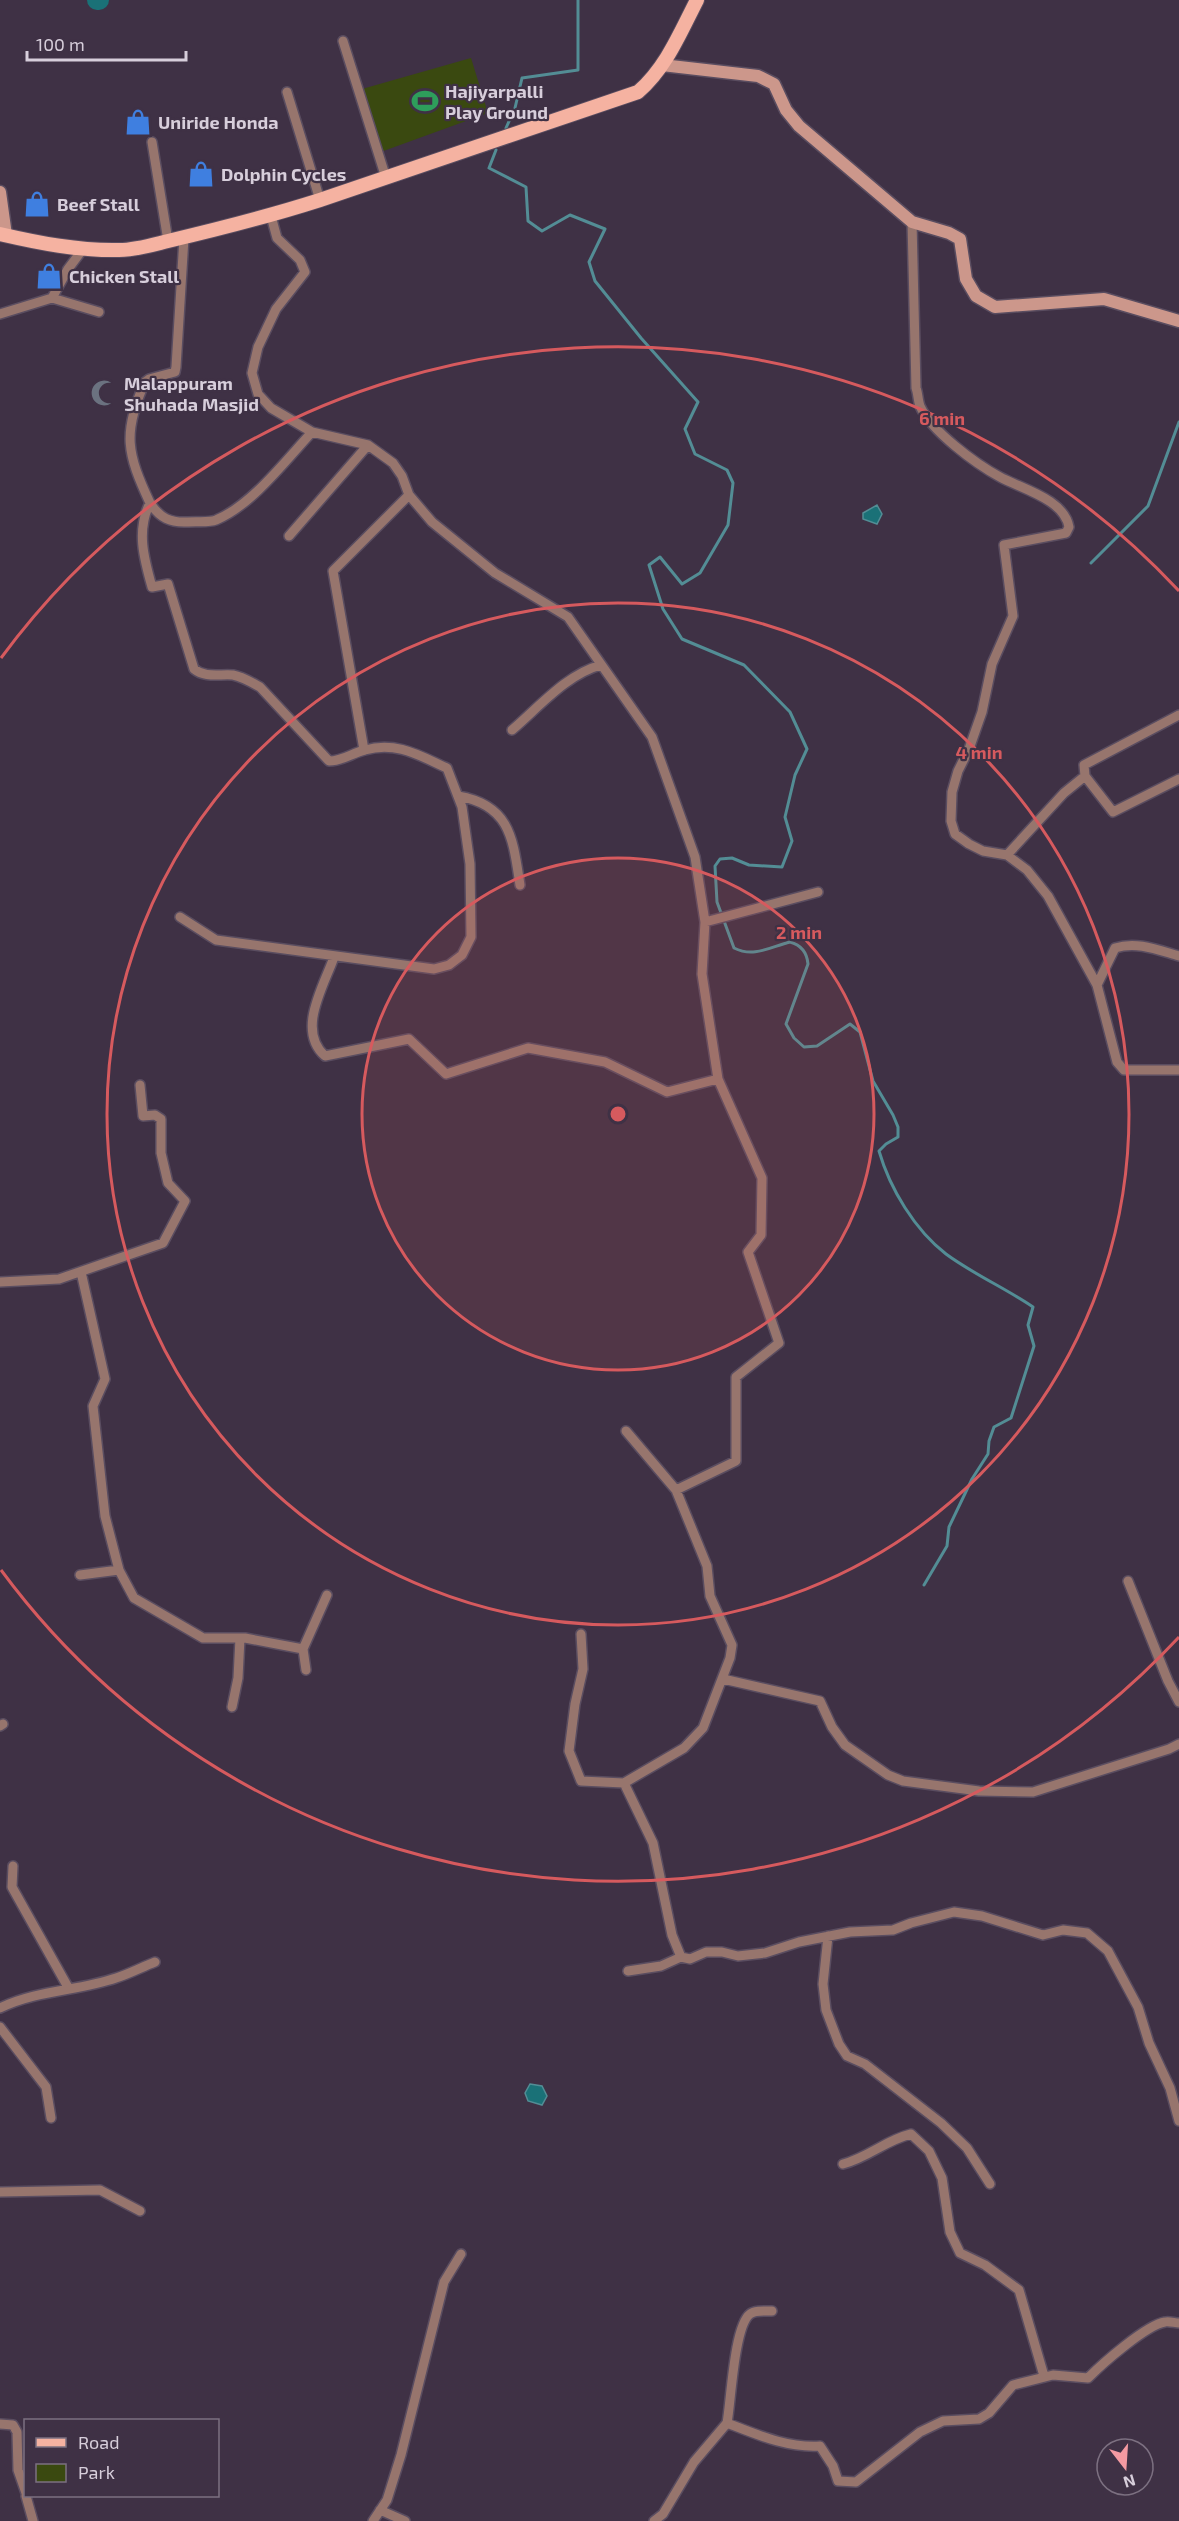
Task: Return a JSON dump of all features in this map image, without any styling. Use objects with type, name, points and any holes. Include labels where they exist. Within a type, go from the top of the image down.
[{"type":"main road","points":[[0,192],[2,235],[83,249],[147,248],[271,216],[638,92],[654,78],[697,0]]},
{"type":"main road","points":[[662,65],[758,76],[774,84],[786,110],[799,126],[912,222],[949,233],[960,239],[966,279],[976,296],[995,307],[1104,299],[1179,321]]},
{"type":"street","points":[[343,41],[386,178]]},
{"type":"street","points":[[287,92],[320,200]]},
{"type":"street","points":[[152,142],[168,241]]},
{"type":"street","points":[[271,216],[280,242],[300,260],[305,267],[305,272],[276,309],[258,347],[252,373],[258,394],[271,408],[312,432],[368,446],[393,463],[402,476],[409,495],[432,522],[495,573],[568,617],[652,737],[695,857],[705,922],[702,974],[718,1079],[762,1178],[761,1235],[748,1252],[779,1343],[736,1377],[736,1461],[676,1490]]},
{"type":"street","points":[[912,222],[916,388],[920,406],[955,446],[998,476],[1054,505],[1068,520],[1069,527],[1066,533],[1004,545],[1012,599],[1011,625],[992,664],[981,712],[952,792],[951,821],[955,834],[983,851],[1007,855],[1027,870],[1048,897],[1097,985],[1117,1062],[1124,1070],[1179,1070]]},
{"type":"street","points":[[184,238],[175,372],[145,382],[128,435],[128,447],[139,479],[158,516],[175,523],[215,520],[235,509],[256,492],[312,432]]},
{"type":"street","points":[[52,298],[68,269],[83,249]]},
{"type":"street","points":[[0,314],[52,298],[99,312]]},
{"type":"street","points":[[289,536],[368,446]]},
{"type":"street","points":[[364,750],[333,571],[409,495]]},
{"type":"street","points":[[150,503],[142,521],[143,555],[152,587],[168,584],[194,669],[200,674],[234,675],[260,687],[329,761],[341,761],[364,750],[381,746],[401,747],[447,768],[462,807],[471,891],[471,938],[462,955],[449,965],[434,969],[216,940],[180,917]]},
{"type":"street","points":[[512,730],[570,680],[591,667],[602,664]]},
{"type":"street","points":[[1179,715],[1084,765],[1085,776],[1113,812],[1179,780]]},
{"type":"street","points":[[1007,855],[1064,793],[1085,776]]},
{"type":"street","points":[[458,796],[476,799],[498,815],[513,838],[520,885]]},
{"type":"street","points":[[705,922],[818,892]]},
{"type":"street","points":[[1097,985],[1115,948],[1127,944],[1179,956]]},
{"type":"street","points":[[334,957],[311,1021],[319,1050],[325,1056],[409,1039],[446,1074],[528,1048],[605,1062],[667,1092],[718,1079]]},
{"type":"street","points":[[0,1282],[59,1279],[163,1243],[185,1201],[168,1183],[161,1153],[161,1119],[155,1115],[143,1116],[140,1085]]},
{"type":"street","points":[[81,1272],[105,1379],[93,1406],[105,1516],[119,1570],[134,1598],[203,1638],[240,1638],[303,1649]]},
{"type":"street","points":[[581,1634],[583,1669],[575,1704],[569,1750],[581,1781],[624,1783],[684,1748],[703,1728],[723,1679],[732,1645],[710,1596],[707,1566],[676,1490],[626,1431]]},
{"type":"street","points":[[80,1575],[119,1570]]},
{"type":"street","points":[[1128,1581],[1167,1681],[1179,1702]]},
{"type":"street","points":[[306,1670],[303,1649],[327,1595]]},
{"type":"street","points":[[232,1707],[240,1638]]},
{"type":"street","points":[[723,1679],[820,1701],[832,1727],[845,1746],[888,1775],[903,1780],[979,1791],[1033,1792],[1179,1744]]},
{"type":"street","points":[[624,1783],[653,1843],[672,1935],[681,1957]]},
{"type":"street","points":[[13,1866],[12,1887],[69,1989]]},
{"type":"street","points":[[628,1971],[661,1965],[681,1957],[690,1959],[706,1952],[722,1952],[738,1956],[765,1953],[850,1932],[893,1930],[910,1923],[954,1912],[982,1916],[1043,1935],[1063,1930],[1087,1933],[1108,1951],[1138,2007],[1149,2043],[1170,2088],[1179,2121]]},
{"type":"street","points":[[828,1936],[823,1984],[826,2010],[839,2044],[847,2056],[865,2064],[941,2123],[967,2148],[990,2184]]},
{"type":"street","points":[[0,2008],[12,2002],[50,1991],[116,1978],[155,1962]]},
{"type":"street","points":[[0,2027],[46,2087],[51,2118]]},
{"type":"street","points":[[843,2164],[861,2159],[898,2137],[911,2134],[929,2151],[942,2178],[950,2232],[960,2253],[985,2265],[1019,2290],[1044,2376]]},
{"type":"street","points":[[0,2192],[100,2190],[140,2211]]},
{"type":"street","points":[[373,2521],[387,2500],[401,2455],[444,2282],[461,2254]]},
{"type":"street","points":[[654,2521],[663,2514],[694,2463],[727,2423],[731,2404],[730,2381],[743,2320],[752,2312],[772,2311]]},
{"type":"street","points":[[727,2423],[799,2447],[820,2446],[833,2466],[838,2481],[856,2482],[920,2432],[943,2421],[979,2419],[989,2413],[1012,2385],[1044,2376],[1070,2375],[1088,2378],[1102,2364],[1150,2328],[1165,2322],[1179,2323]]},
{"type":"street","points":[[0,2424],[13,2425],[17,2432],[17,2462],[24,2487]]},
{"type":"street","points":[[27,2497],[33,2521]]},
{"type":"street","points":[[380,2510],[405,2521]]},
{"type":"green space","name":"Hajiyarpalli Play Ground","points":[[471,58],[488,113],[378,153],[362,89]]},
{"type":"shaded area","points":[[877,505],[882,514],[877,524],[863,519],[863,513]]},
{"type":"shaded area","points":[[530,2084],[542,2086],[547,2096],[542,2105],[528,2101],[525,2093]]},
{"type":"waterway","points":[[506,128],[515,108],[522,78],[578,70],[578,0]]},
{"type":"waterway","points":[[496,150],[489,168],[526,187],[528,221],[542,231],[570,215],[605,229],[589,262],[595,281],[641,338],[698,402],[685,429],[695,454],[727,470],[733,483],[728,525],[700,573],[682,584],[660,557],[649,565],[663,609],[682,639],[744,665],[790,712],[807,749],[795,775],[785,817],[792,841],[782,867],[749,865],[732,858],[720,859],[715,866],[717,902],[734,948],[755,952],[790,942],[803,950],[808,964],[786,1024],[794,1038],[804,1047],[817,1046],[850,1024],[860,1032],[873,1081],[898,1127],[898,1137],[879,1151],[890,1180],[905,1208],[924,1233],[946,1254],[1033,1307],[1028,1325],[1034,1346],[1011,1418],[994,1427],[989,1441],[988,1454],[972,1479],[949,1527],[947,1546],[924,1585]]},
{"type":"waterway","points":[[1091,563],[1148,506],[1179,422]]},
{"type":"place","name":"Hajiyarpalli Play Ground","points":[[425,101]]},
{"type":"place","name":"Uniride Honda","points":[[138,122]]},
{"type":"place","name":"Dolphin Cycles","points":[[201,174]]},
{"type":"place","name":"Beef Stall","points":[[37,204]]},
{"type":"place","name":"Chicken Stall","points":[[49,276]]},
{"type":"place","name":"Malappuram Shuhada Masjid","points":[[104,393]]}]
